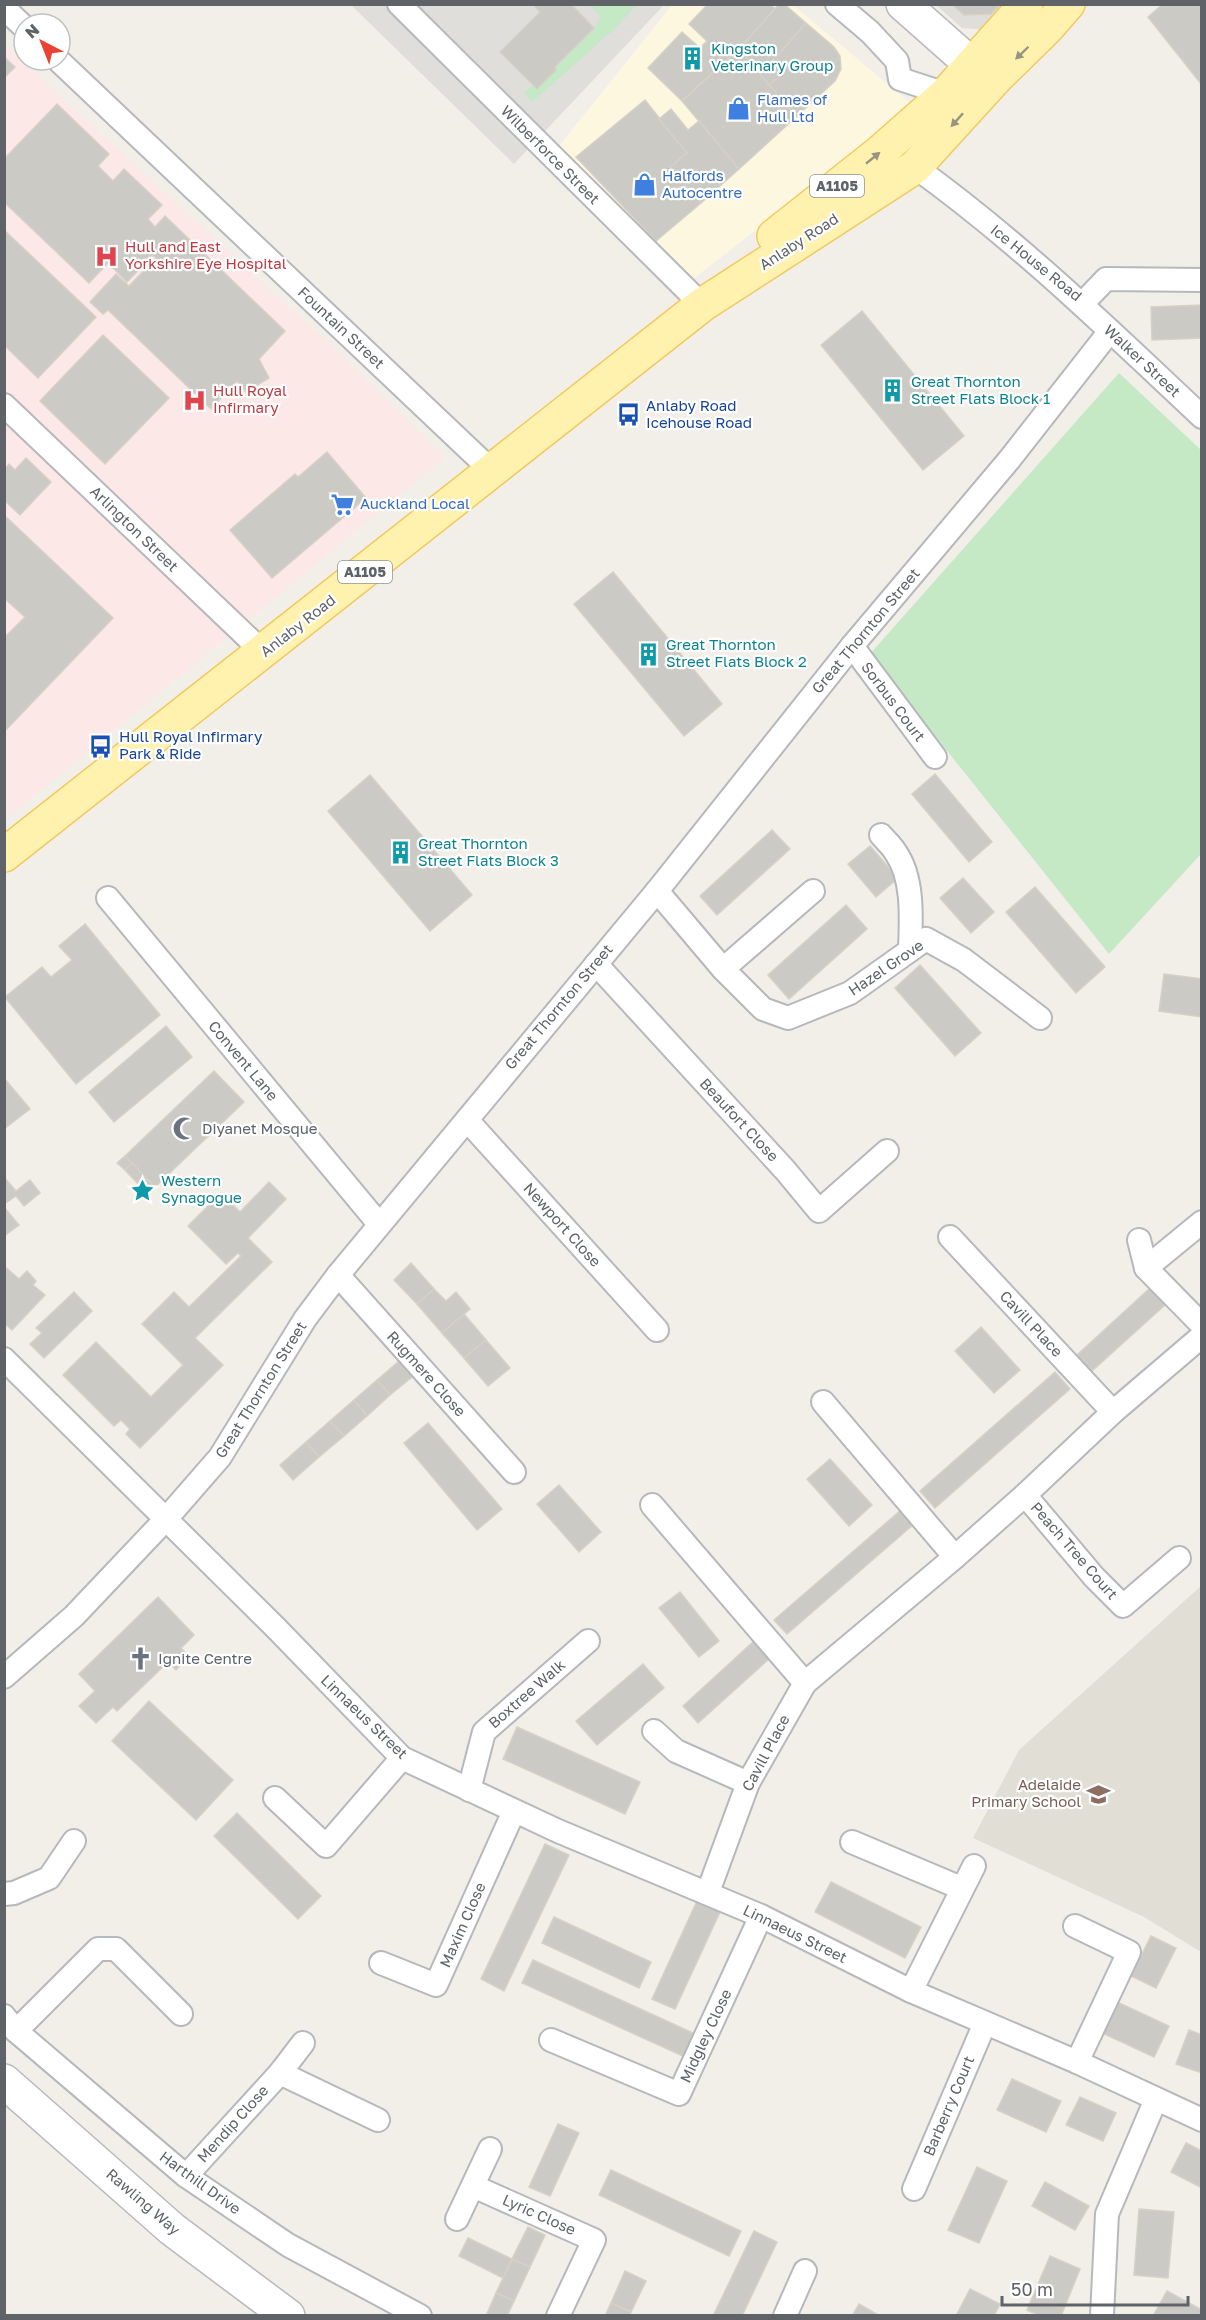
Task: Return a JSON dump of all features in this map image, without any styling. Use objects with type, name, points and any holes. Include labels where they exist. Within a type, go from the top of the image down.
[{"type":"main road","name":"Anlaby Road","points":[[4,855],[493,472],[702,305],[915,167],[984,71],[1026,4]]},
{"type":"main road","name":"Anlaby Road","points":[[702,305],[725,275],[879,153],[946,94],[1047,28],[1068,4]]},
{"type":"street","name":"Wilberforce Street","points":[[399,4],[702,305]]},
{"type":"street","points":[[837,4],[870,32],[897,61],[900,79],[946,94]]},
{"type":"street","points":[[903,4],[984,71]]},
{"type":"street","name":"Fountain Street","points":[[71,72],[493,472]]},
{"type":"street","name":"Ice House Road","points":[[915,167],[952,193],[1083,304],[1106,279],[1202,280]]},
{"type":"street","name":"Walker Street","points":[[1083,304],[1202,417]]},
{"type":"street","name":"Great Thornton Street","points":[[4,1677],[74,1616],[166,1519],[220,1457],[305,1319],[338,1275],[500,1077],[657,891],[852,646],[1009,460],[1110,331]]},
{"type":"street","name":"Arlington Street","points":[[4,405],[264,652]]},
{"type":"street","name":"Sorbus Court","points":[[852,646],[935,757]]},
{"type":"street","points":[[881,835],[897,854],[906,874],[911,921],[910,949]]},
{"type":"street","name":"Hazel Grove","points":[[657,891],[723,969],[763,1009],[788,1018],[850,993],[926,939],[964,960],[1040,1018]]},
{"type":"street","points":[[723,969],[813,891]]},
{"type":"street","name":"Convent Lane","points":[[108,898],[380,1224]]},
{"type":"street","name":"Beaufort Close","points":[[596,964],[785,1170],[819,1211],[886,1151]]},
{"type":"street","name":"Newport Close","points":[[467,1120],[657,1330]]},
{"type":"street","points":[[1146,1268],[1202,1222]]},
{"type":"street","name":"Cavill Place","points":[[950,1237],[1113,1412]]},
{"type":"street","points":[[1139,1240],[1146,1268],[1202,1325]]},
{"type":"street","name":"Rugmere Close","points":[[338,1275],[514,1472]]},
{"type":"street","name":"Cavill Place","points":[[708,1892],[748,1783],[805,1683],[955,1557],[1113,1412],[1202,1336]]},
{"type":"street","name":"Linnaeus Street","points":[[4,1359],[402,1758],[558,1831],[708,1892],[911,1991],[1077,2062],[1202,2120]]},
{"type":"street","points":[[823,1402],[955,1557]]},
{"type":"street","name":"Peach Tree Court","points":[[1025,1495],[1094,1577],[1123,1606],[1179,1557]]},
{"type":"street","points":[[652,1505],[805,1683]]},
{"type":"street","name":"Boxtree Walk","points":[[469,1790],[484,1732],[588,1641]]},
{"type":"street","points":[[654,1731],[676,1751],[748,1783]]},
{"type":"street","points":[[275,1798],[326,1846],[402,1758]]},
{"type":"street","name":"Maxim Close","points":[[381,1963],[436,1985],[514,1811]]},
{"type":"street","points":[[4,1894],[14,1893],[50,1878],[74,1841]]},
{"type":"street","points":[[852,1842],[961,1888]]},
{"type":"street","points":[[911,1991],[974,1866]]},
{"type":"street","name":"Midgley Close","points":[[551,2040],[680,2094],[761,1916]]},
{"type":"street","points":[[1075,1926],[1129,1952],[1077,2062]]},
{"type":"street","points":[[10,2023],[98,1950],[116,1949],[181,2014]]},
{"type":"street","name":"Harthill Drive","points":[[10,2023],[186,2176],[288,2246],[420,2316]]},
{"type":"street","name":"Barberry Court","points":[[914,2188],[985,2023]]},
{"type":"street","name":"Mendip Close","points":[[186,2176],[280,2073],[303,2043]]},
{"type":"street","name":"Mendip Close","points":[[280,2073],[378,2120]]},
{"type":"street","name":"Rawling Way","points":[[4,2081],[172,2229],[288,2316]]},
{"type":"street","points":[[1102,2316],[1107,2214],[1156,2099]]},
{"type":"street","points":[[457,2219],[490,2149]]},
{"type":"street","name":"Lyric Close","points":[[473,2186],[594,2240],[558,2316]]},
{"type":"street","points":[[785,2316],[806,2271]]},
{"type":"shaded area","points":[[351,5],[664,5],[514,164]]},
{"type":"shaded area","points":[[672,5],[793,5],[915,107],[689,282],[559,146]]},
{"type":"shaded area","points":[[936,5],[1012,5],[988,30],[962,28]]},
{"type":"shaded area","name":"Hull Royal Infirmary","points":[[4,45],[12,52],[12,72],[33,72],[326,341],[445,458],[5,820]]},
{"type":"shaded area","name":"Adelaide Primary School","points":[[1201,1586],[1201,1952],[1144,1917],[973,1838],[1019,1750]]},
{"type":"green space","points":[[589,5],[637,5],[611,32],[532,102],[524,93],[533,85],[537,89],[556,70],[555,67],[594,28],[601,16]]},
{"type":"green space","points":[[1119,373],[1201,450],[1201,854],[1109,954],[870,654]]},
{"type":"building","points":[[533,4],[571,4],[594,28],[555,67],[556,70],[537,89],[500,52],[540,12]]},
{"type":"building","name":"Kingston Veterinary Group","points":[[708,4],[770,4],[775,9],[753,35],[682,101],[648,68],[682,32],[700,48],[707,41],[689,24]]},
{"type":"building","points":[[779,4],[784,4],[806,23],[771,63],[781,75],[769,85],[739,49]]},
{"type":"building","points":[[952,4],[1000,4],[991,14],[964,15]]},
{"type":"building","points":[[1163,4],[1202,4],[1202,85],[1148,17]]},
{"type":"building","points":[[806,23],[834,47],[840,56],[841,69],[835,81],[796,117],[769,85],[781,75],[771,63]]},
{"type":"building","name":"Flames of Hull Ltd","points":[[739,49],[796,117],[739,169],[682,101]]},
{"type":"building","points":[[4,57],[12,64],[12,70],[4,78]]},
{"type":"building","name":"Halfords Autocentre","points":[[645,100],[687,153],[670,167],[701,203],[656,241],[576,157]]},
{"type":"building","name":"Hull and East Yorkshire Eye Hospital","points":[[57,104],[109,154],[98,166],[113,181],[124,169],[162,205],[148,219],[155,227],[165,216],[285,331],[259,359],[269,378],[246,392],[237,381],[211,409],[108,310],[103,314],[90,302],[116,274],[129,286],[156,258],[153,255],[127,282],[108,263],[89,283],[4,202],[4,159]]},
{"type":"building","points":[[671,109],[688,130],[699,121],[739,169],[701,203],[670,167],[687,153],[659,119]]},
{"type":"building","points":[[4,230],[96,317],[38,378],[4,345]]},
{"type":"building","points":[[1202,305],[1202,338],[1152,340],[1151,307]]},
{"type":"building","name":"Great Thornton Street Flats Block 1","points":[[862,311],[964,436],[923,470],[821,345]]},
{"type":"building","points":[[103,335],[169,398],[105,464],[40,401]]},
{"type":"building","points":[[327,452],[366,498],[272,578],[230,530],[295,474],[298,477]]},
{"type":"building","points":[[26,458],[51,482],[20,515],[4,500],[4,470],[9,464],[15,470]]},
{"type":"building","points":[[4,515],[113,618],[4,732],[4,638],[25,617],[4,598]]},
{"type":"building","name":"Great Thornton Street Flats Block 2","points":[[613,572],[722,704],[684,736],[574,604]]},
{"type":"building","points":[[935,774],[992,842],[969,862],[912,794]]},
{"type":"building","name":"Great Thornton Street Flats Block 3","points":[[370,775],[472,895],[430,931],[328,811]]},
{"type":"building","points":[[772,830],[790,849],[717,915],[700,896]]},
{"type":"building","points":[[870,846],[898,878],[876,897],[848,864]]},
{"type":"building","points":[[963,878],[994,912],[971,933],[940,898]]},
{"type":"building","points":[[1035,887],[1105,967],[1076,993],[1006,912]]},
{"type":"building","points":[[846,905],[867,929],[789,999],[768,975]]},
{"type":"building","points":[[85,924],[160,1015],[76,1084],[5,997],[42,967],[51,977],[72,960],[59,946]]},
{"type":"building","points":[[920,965],[981,1033],[955,1056],[895,988]]},
{"type":"building","points":[[1164,974],[1202,979],[1202,1017],[1159,1011]]},
{"type":"building","points":[[166,1026],[192,1057],[114,1122],[89,1092]]},
{"type":"building","name":"Diyanet Mosque","points":[[214,1071],[244,1102],[155,1187],[125,1156]]},
{"type":"building","points":[[4,1078],[30,1109],[4,1129]]},
{"type":"building","points":[[125,1156],[132,1163],[125,1170],[117,1163]]},
{"type":"building","points":[[132,1163],[147,1179],[140,1186],[125,1170]]},
{"type":"building","points":[[4,1177],[16,1191],[30,1180],[40,1193],[24,1206],[16,1196],[4,1204]]},
{"type":"building","points":[[147,1179],[155,1187],[148,1194],[140,1186]]},
{"type":"building","points":[[269,1182],[286,1199],[248,1238],[272,1262],[195,1338],[223,1365],[140,1448],[126,1434],[130,1429],[121,1420],[114,1426],[63,1375],[96,1342],[151,1397],[183,1365],[142,1324],[174,1292],[189,1307],[241,1256],[238,1253],[226,1264],[188,1226],[221,1193],[240,1212]]},
{"type":"building","points":[[4,1207],[19,1225],[4,1236]]},
{"type":"building","points":[[411,1263],[434,1289],[417,1304],[394,1280]]},
{"type":"building","points":[[4,1266],[19,1279],[27,1271],[36,1281],[33,1285],[45,1295],[12,1330],[4,1323]]},
{"type":"building","points":[[1150,1288],[1165,1305],[1092,1371],[1077,1355]]},
{"type":"building","points":[[434,1289],[446,1301],[456,1292],[470,1309],[442,1333],[417,1304]]},
{"type":"building","points":[[74,1292],[92,1311],[44,1358],[30,1344],[42,1333],[36,1328]]},
{"type":"building","points":[[464,1314],[486,1340],[464,1358],[442,1333]]},
{"type":"building","points":[[981,1327],[1020,1370],[994,1393],[955,1351]]},
{"type":"building","points":[[486,1340],[510,1368],[488,1386],[464,1358]]},
{"type":"building","points":[[398,1362],[412,1377],[390,1395],[377,1380]]},
{"type":"building","points":[[1055,1372],[1070,1389],[935,1508],[920,1491]]},
{"type":"building","points":[[377,1380],[390,1395],[367,1416],[354,1400]]},
{"type":"building","points":[[354,1400],[367,1416],[344,1436],[330,1421]]},
{"type":"building","points":[[330,1421],[344,1436],[319,1457],[306,1442]]},
{"type":"building","points":[[428,1423],[502,1509],[477,1530],[404,1443]]},
{"type":"building","points":[[306,1442],[319,1457],[293,1480],[280,1465]]},
{"type":"building","points":[[830,1459],[872,1505],[849,1526],[807,1479]]},
{"type":"building","points":[[559,1485],[601,1532],[579,1552],[537,1504]]},
{"type":"building","points":[[901,1510],[914,1524],[787,1634],[774,1620]]},
{"type":"building","points":[[680,1592],[719,1641],[699,1657],[659,1608]]},
{"type":"building","name":"Ignite Centre","points":[[158,1597],[194,1635],[181,1648],[189,1657],[176,1670],[168,1662],[117,1711],[113,1707],[96,1723],[79,1706],[95,1691],[79,1674]]},
{"type":"building","points":[[754,1641],[770,1658],[698,1723],[683,1706]]},
{"type":"building","points":[[643,1664],[664,1688],[597,1745],[576,1721]]},
{"type":"building","points":[[149,1701],[233,1780],[196,1820],[112,1741]]},
{"type":"building","points":[[517,1727],[640,1782],[625,1814],[503,1759]]},
{"type":"building","points":[[237,1813],[321,1896],[298,1919],[214,1836]]},
{"type":"building","points":[[545,1844],[569,1855],[504,1991],[481,1979]]},
{"type":"building","points":[[831,1882],[921,1927],[905,1958],[815,1912]]},
{"type":"building","points":[[697,1901],[720,1912],[675,2009],[652,1999]]},
{"type":"building","points":[[554,1917],[651,1962],[639,1988],[542,1943]]},
{"type":"building","points":[[1151,1936],[1176,1948],[1156,1988],[1131,1976]]},
{"type":"building","points":[[533,1960],[695,2034],[685,2057],[522,1983]]},
{"type":"building","points":[[1117,2002],[1169,2026],[1154,2057],[1102,2033]]},
{"type":"building","points":[[1189,2030],[1202,2035],[1202,2073],[1176,2064]]},
{"type":"building","points":[[1012,2079],[1061,2101],[1046,2132],[997,2110]]},
{"type":"building","points":[[1080,2097],[1116,2113],[1103,2141],[1066,2125]]},
{"type":"building","points":[[558,2124],[579,2133],[550,2196],[529,2187]]},
{"type":"building","points":[[1186,2143],[1202,2151],[1202,2188],[1171,2172]]},
{"type":"building","points":[[977,2167],[1007,2181],[979,2243],[948,2230]]},
{"type":"building","points":[[611,2170],[741,2231],[729,2256],[599,2195]]},
{"type":"building","points":[[1045,2182],[1089,2206],[1075,2230],[1032,2206]]},
{"type":"building","points":[[1139,2209],[1174,2212],[1168,2278],[1134,2275]]},
{"type":"building","points":[[528,2227],[545,2235],[530,2267],[512,2259]]},
{"type":"building","points":[[754,2231],[777,2242],[742,2316],[713,2316]]},
{"type":"building","points":[[468,2238],[512,2259],[503,2278],[459,2256]]},
{"type":"building","points":[[1050,2256],[1080,2269],[1061,2316],[1041,2316],[1027,2310]]},
{"type":"building","points":[[512,2259],[530,2267],[514,2301],[496,2293]]},
{"type":"building","points":[[625,2271],[646,2281],[631,2312],[611,2303]]},
{"type":"building","points":[[970,2289],[1000,2304],[994,2316],[956,2316]]},
{"type":"building","points":[[1167,2291],[1202,2310],[1202,2316],[1153,2316]]},
{"type":"building","points":[[496,2293],[514,2301],[507,2316],[486,2316]]},
{"type":"building","points":[[611,2303],[631,2312],[629,2316],[605,2316]]},
{"type":"building","points":[[859,2304],[880,2316],[852,2316]]},
{"type":"place","name":"Kingston Veterinary Group","points":[[693,58]]},
{"type":"place","name":"Flames of Hull Ltd","points":[[739,109]]},
{"type":"place","name":"Halfords Autocentre","points":[[644,185]]},
{"type":"place","name":"Hull and East Yorkshire Eye Hospital","points":[[107,256]]},
{"type":"place","name":"Great Thornton Street Flats Block 1","points":[[893,391]]},
{"type":"place","name":"Hull Royal Infirmary","points":[[195,400]]},
{"type":"place","name":"Anlaby Road Icehouse Road","points":[[628,415]]},
{"type":"place","name":"Auckland Local","points":[[342,504]]},
{"type":"place","name":"Great Thornton Street Flats Block 2","points":[[648,654]]},
{"type":"place","name":"Hull Royal Infirmary Park & Ride","points":[[101,746]]},
{"type":"place","name":"Great Thornton Street Flats Block 3","points":[[400,853]]},
{"type":"place","name":"Diyanet Mosque","points":[[184,1129]]},
{"type":"place","name":"Western Synagogue","points":[[143,1190]]},
{"type":"place","name":"Ignite Centre","points":[[140,1659]]},
{"type":"place","name":"Adelaide Primary School","points":[[1099,1794]]}]
